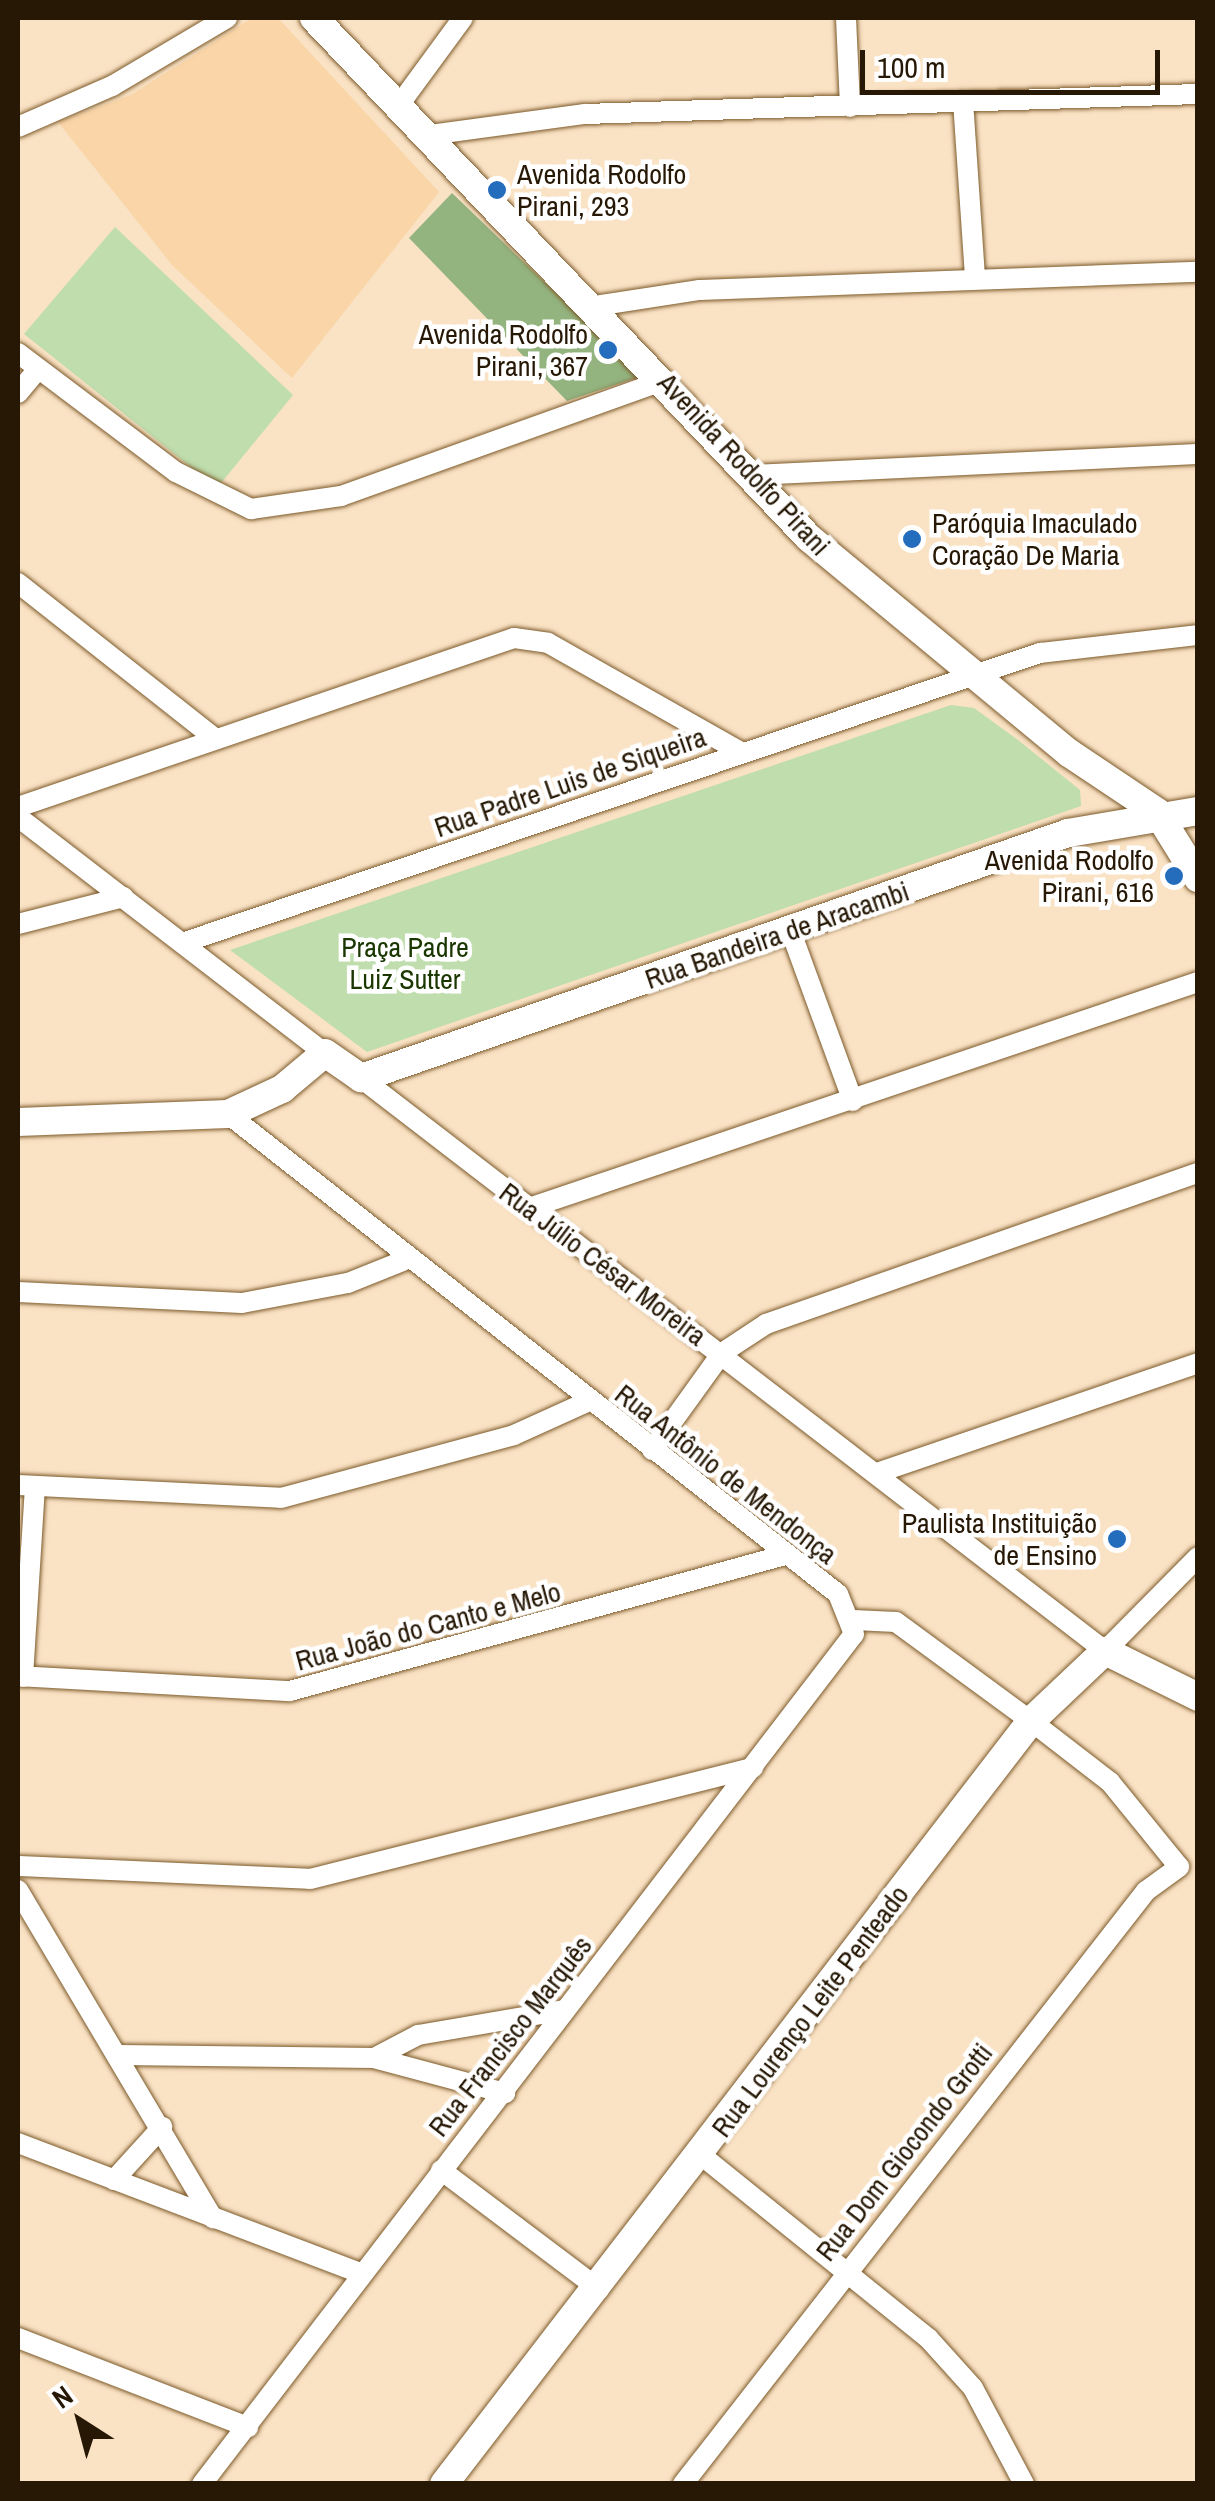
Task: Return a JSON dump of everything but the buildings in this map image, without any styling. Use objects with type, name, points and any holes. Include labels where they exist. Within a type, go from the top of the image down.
[{"type":"main road","name":"Avenida Rodolfo Pirani","points":[[314,18],[595,306],[844,570],[973,675],[1157,812],[1198,878]]},
{"type":"main road","name":"Rua Bandeira de Aracambi","points":[[361,1078],[1068,833],[1157,812],[1198,811]]},
{"type":"main road","name":"Rua Júlio César Moreira","points":[[325,1053],[361,1078]]},
{"type":"main road","points":[[18,1122],[228,1114],[282,1089],[325,1053]]},
{"type":"main road","name":"Rua Júlio César Moreira","points":[[1106,1651],[1198,1696]]},
{"type":"main road","name":"Rua Lourenço Leite Penteado","points":[[444,2484],[599,2290],[1030,1721],[1106,1651]]},
{"type":"street","points":[[18,126],[112,86],[227,18]]},
{"type":"street","points":[[399,105],[462,18]]},
{"type":"street","points":[[846,18],[850,106]]},
{"type":"street","points":[[429,135],[585,114],[1198,94]]},
{"type":"street","points":[[963,101],[975,279]]},
{"type":"street","points":[[595,306],[700,290],[1198,272]]},
{"type":"street","points":[[18,353],[219,500],[278,510],[665,380]]},
{"type":"street","points":[[18,394],[38,369]]},
{"type":"street","points":[[752,475],[1198,454]]},
{"type":"street","points":[[18,583],[213,737]]},
{"type":"street","name":"Rua Padre Luis de Siqueira","points":[[184,942],[973,675],[1105,640],[1198,635]]},
{"type":"street","points":[[18,807],[213,737],[514,638],[548,643],[741,752]]},
{"type":"street","name":"Rua Júlio César Moreira","points":[[18,818],[325,1053]]},
{"type":"street","points":[[18,924],[124,897]]},
{"type":"street","points":[[791,932],[853,1100]]},
{"type":"street","points":[[528,1208],[1198,982]]},
{"type":"street","name":"Rua Júlio César Moreira","points":[[361,1078],[1106,1651]]},
{"type":"street","name":"Rua Antônio de Mendonça","points":[[228,1114],[403,1261],[838,1594],[853,1620]]},
{"type":"street","points":[[652,1450],[722,1353],[766,1324],[1198,1174]]},
{"type":"street","points":[[18,1292],[242,1303],[348,1282],[403,1261]]},
{"type":"street","points":[[877,1473],[1198,1363]]},
{"type":"street","points":[[20,1676],[26,1486],[280,1498],[514,1435],[587,1402]]},
{"type":"street","name":"Rua João do Canto e Melo","points":[[20,1676],[290,1691],[784,1555]]},
{"type":"street","name":"Rua Lourenço Leite Penteado","points":[[1106,1651],[1198,1557]]},
{"type":"street","points":[[853,1620],[896,1622],[1030,1721],[1110,1782],[1188,1869]]},
{"type":"street","name":"Rua Francisco Marquês","points":[[202,2484],[564,2010],[848,1647],[853,1620]]},
{"type":"street","points":[[18,1866],[310,1879],[753,1768]]},
{"type":"street","name":"Rua Dom Giocondo Grotti","points":[[683,2484],[845,2269],[1146,1891],[1188,1869]]},
{"type":"street","points":[[18,1890],[119,2054],[213,2218]]},
{"type":"street","points":[[374,2058],[418,2035],[564,2010]]},
{"type":"street","points":[[119,2054],[374,2058],[505,2092]]},
{"type":"street","points":[[114,2180],[162,2127]]},
{"type":"street","points":[[18,2144],[361,2274]]},
{"type":"street","points":[[700,2155],[845,2269],[972,2388],[1024,2484]]},
{"type":"street","points":[[441,2170],[599,2290]]},
{"type":"street","points":[[18,2338],[248,2427]]},
{"type":"shaded area","points":[[252,18],[278,18],[439,192],[292,378],[173,266],[58,122],[131,95]]},
{"type":"green space","points":[[452,193],[642,376],[567,401],[409,238]]},
{"type":"green space","points":[[115,227],[293,395],[217,488],[24,334]]},
{"type":"green space","name":"Praça Padre Luiz Sutter","points":[[951,705],[974,708],[1018,740],[1080,790],[1081,806],[367,1052],[230,950]]},
{"type":"place","name":"Avenida Rodolfo Pirani, 293","points":[[497,190]]},
{"type":"place","name":"Avenida Rodolfo Pirani, 367","points":[[608,350]]},
{"type":"place","name":"Paróquia Imaculado Coração De Maria","points":[[912,539]]},
{"type":"place","name":"Avenida Rodolfo Pirani, 616","points":[[1174,876]]},
{"type":"place","name":"Paulista Instituição de Ensino","points":[[1117,1539]]}]
